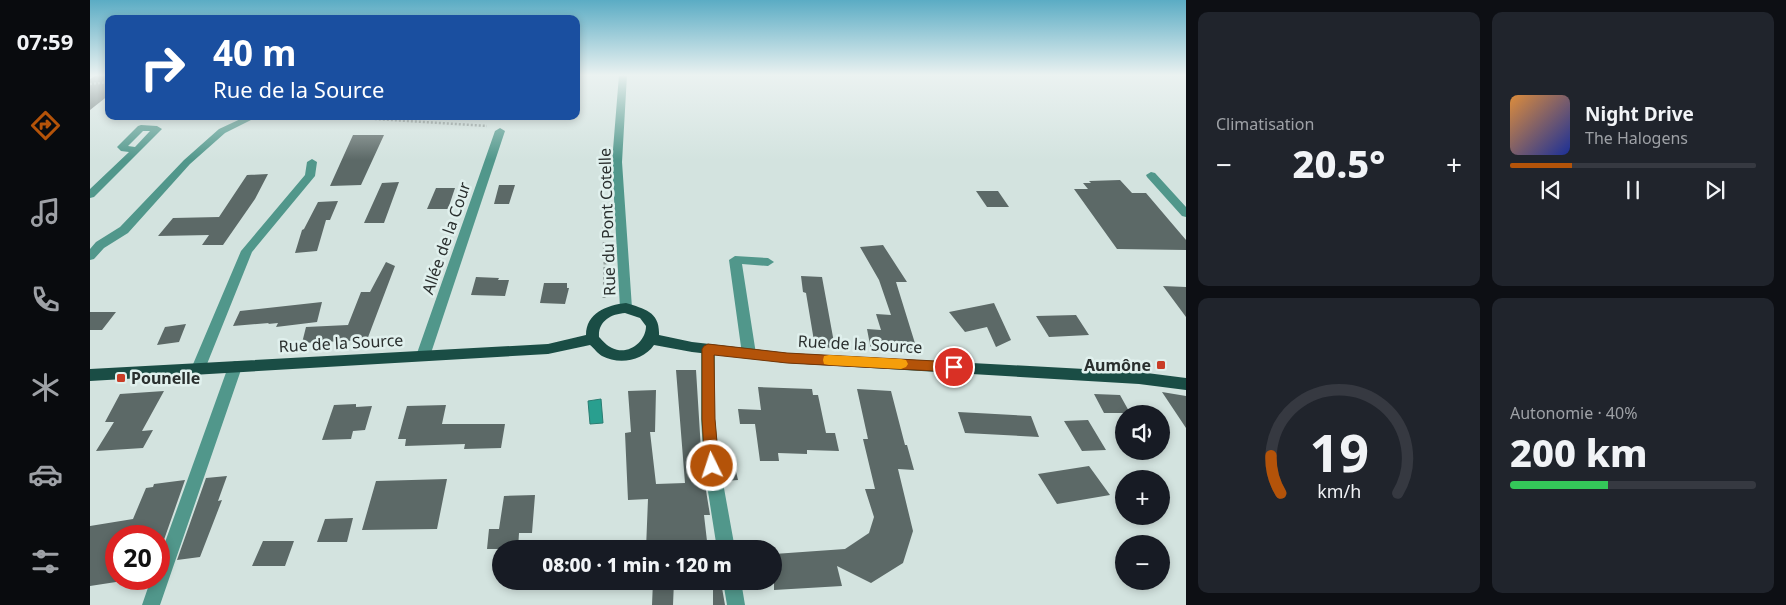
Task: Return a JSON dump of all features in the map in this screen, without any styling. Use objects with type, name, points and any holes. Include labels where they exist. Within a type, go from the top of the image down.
[{"type":"main road","points":[[626,308],[642,313],[648,318],[652,324],[652,339],[641,351],[623,356],[604,351],[594,339],[594,325],[598,317],[616,309],[626,308]]},
{"type":"main road","name":"Rue de la Source","points":[[90,375],[548,349],[594,339]]},
{"type":"main road","name":"Rue de la Source","points":[[652,339],[708,349],[787,358],[1139,378],[1186,384]]},
{"type":"street","name":"Rue du Pont Cotelle","points":[[621,103],[617,162],[626,308]]},
{"type":"street","points":[[90,256],[100,245],[124,230],[188,162],[222,132],[247,120]]},
{"type":"street","name":"Allée de la Cour","points":[[423,356],[500,131]]},
{"type":"street","points":[[90,195],[137,150]]},
{"type":"street","points":[[198,369],[247,251],[310,176],[312,162]]},
{"type":"street","points":[[1152,176],[1186,214]]},
{"type":"street","points":[[749,354],[736,260],[768,262]]},
{"type":"street","points":[[708,349],[708,419],[712,466],[724,540]]},
{"type":"street","points":[[151,605],[235,367]]},
{"type":"street","points":[[734,590],[736,604]]},
{"type":"path","points":[[388,120],[493,127],[500,131]]},
{"type":"shaded area","points":[[601,399],[603,423],[590,424],[588,401]]},
{"type":"building","points":[[90,103],[99,103],[90,110]]},
{"type":"building","points":[[353,135],[384,135],[361,185],[330,186]]},
{"type":"building","points":[[268,174],[255,199],[223,245],[202,245],[209,235],[158,236],[173,218],[219,217],[247,175]]},
{"type":"building","points":[[1120,180],[1132,193],[1146,193],[1186,240],[1186,250],[1117,249],[1074,189],[1088,189],[1083,183],[1091,183],[1089,181]]},
{"type":"building","points":[[399,182],[384,223],[364,223],[382,183]]},
{"type":"building","points":[[499,185],[515,185],[509,204],[494,204]]},
{"type":"building","points":[[436,188],[455,188],[448,209],[427,209]]},
{"type":"building","points":[[976,191],[998,191],[1009,207],[987,207]]},
{"type":"building","points":[[338,201],[330,220],[326,220],[317,251],[295,253],[302,230],[318,202]]},
{"type":"building","points":[[883,245],[907,282],[896,282],[918,353],[871,350],[867,329],[881,330],[876,314],[891,315],[879,280],[860,247]]},
{"type":"building","points":[[386,262],[395,266],[367,340],[302,343],[306,327],[348,325],[361,292],[370,292]]},
{"type":"building","points":[[801,276],[822,277],[835,348],[815,347],[806,293],[803,292]]},
{"type":"building","points":[[476,277],[509,280],[505,296],[471,295]]},
{"type":"building","points":[[544,283],[567,283],[567,288],[569,288],[565,304],[540,303]]},
{"type":"building","points":[[1163,286],[1186,287],[1186,317]]},
{"type":"building","points":[[322,302],[317,322],[276,327],[278,323],[233,326],[240,311]]},
{"type":"building","points":[[994,303],[1011,340],[996,347],[987,327],[965,332],[949,312]]},
{"type":"building","points":[[90,312],[116,312],[102,330],[90,330]]},
{"type":"building","points":[[1076,315],[1089,335],[1049,337],[1036,316]]},
{"type":"building","points":[[186,324],[179,342],[157,345],[165,327]]},
{"type":"building","points":[[676,370],[696,370],[702,466],[710,515],[704,515],[707,540],[646,540],[648,499],[628,500],[625,433],[631,432],[628,391],[656,390],[655,432],[650,432],[656,484],[685,483]]},
{"type":"building","points":[[758,387],[812,389],[813,395],[818,395],[826,433],[835,433],[839,451],[807,450],[807,454],[778,453],[779,461],[760,461],[755,424],[740,424],[738,409],[761,410]]},
{"type":"building","points":[[857,389],[891,391],[905,445],[907,445],[914,470],[898,469],[913,531],[903,563],[871,583],[837,566],[842,586],[782,590],[782,553],[845,549],[869,533],[874,517],[865,489],[875,489],[863,439],[868,439]]},
{"type":"building","points":[[164,391],[142,431],[153,430],[143,448],[96,451],[114,422],[105,422],[120,394]]},
{"type":"building","points":[[1162,392],[1186,396],[1186,428]]},
{"type":"building","points":[[1094,394],[1120,395],[1126,405],[1115,405],[1115,413],[1104,413]]},
{"type":"building","points":[[356,404],[356,407],[372,406],[365,430],[353,431],[351,439],[322,440],[334,405]]},
{"type":"building","points":[[446,405],[442,424],[505,424],[501,448],[464,449],[465,444],[405,446],[406,439],[398,439],[407,406]]},
{"type":"building","points":[[958,412],[1031,416],[1039,437],[965,433]]},
{"type":"building","points":[[1088,420],[1106,450],[1082,451],[1064,421]]},
{"type":"building","points":[[734,463],[738,480],[725,481],[722,464]]},
{"type":"building","points":[[1089,466],[1110,495],[1057,504],[1038,474]]},
{"type":"building","points":[[227,476],[218,501],[222,500],[200,557],[177,560],[206,478]]},
{"type":"building","points":[[447,479],[437,529],[362,530],[376,481]]},
{"type":"building","points":[[185,480],[169,525],[105,525],[105,584],[90,586],[90,526],[133,519],[146,488],[153,487],[154,484]]},
{"type":"building","points":[[535,495],[532,533],[519,533],[519,540],[492,540],[492,549],[487,549],[489,529],[499,529],[504,496]]},
{"type":"building","points":[[353,518],[347,542],[317,542],[325,519]]},
{"type":"building","points":[[263,541],[294,541],[285,566],[252,566]]},
{"type":"building","points":[[653,590],[674,590],[673,605],[652,605]]},
{"type":"building","points":[[713,590],[722,590],[725,605],[713,605]]},
{"type":"slow traffic","points":[[829,360],[901,364]]},
{"type":"place","name":"Aumône","points":[[1161,365]]},
{"type":"place","name":"Pounelle","points":[[121,378]]},
{"type":"route","points":[[712,466],[708,419],[708,349],[787,358],[954,367]]}]
